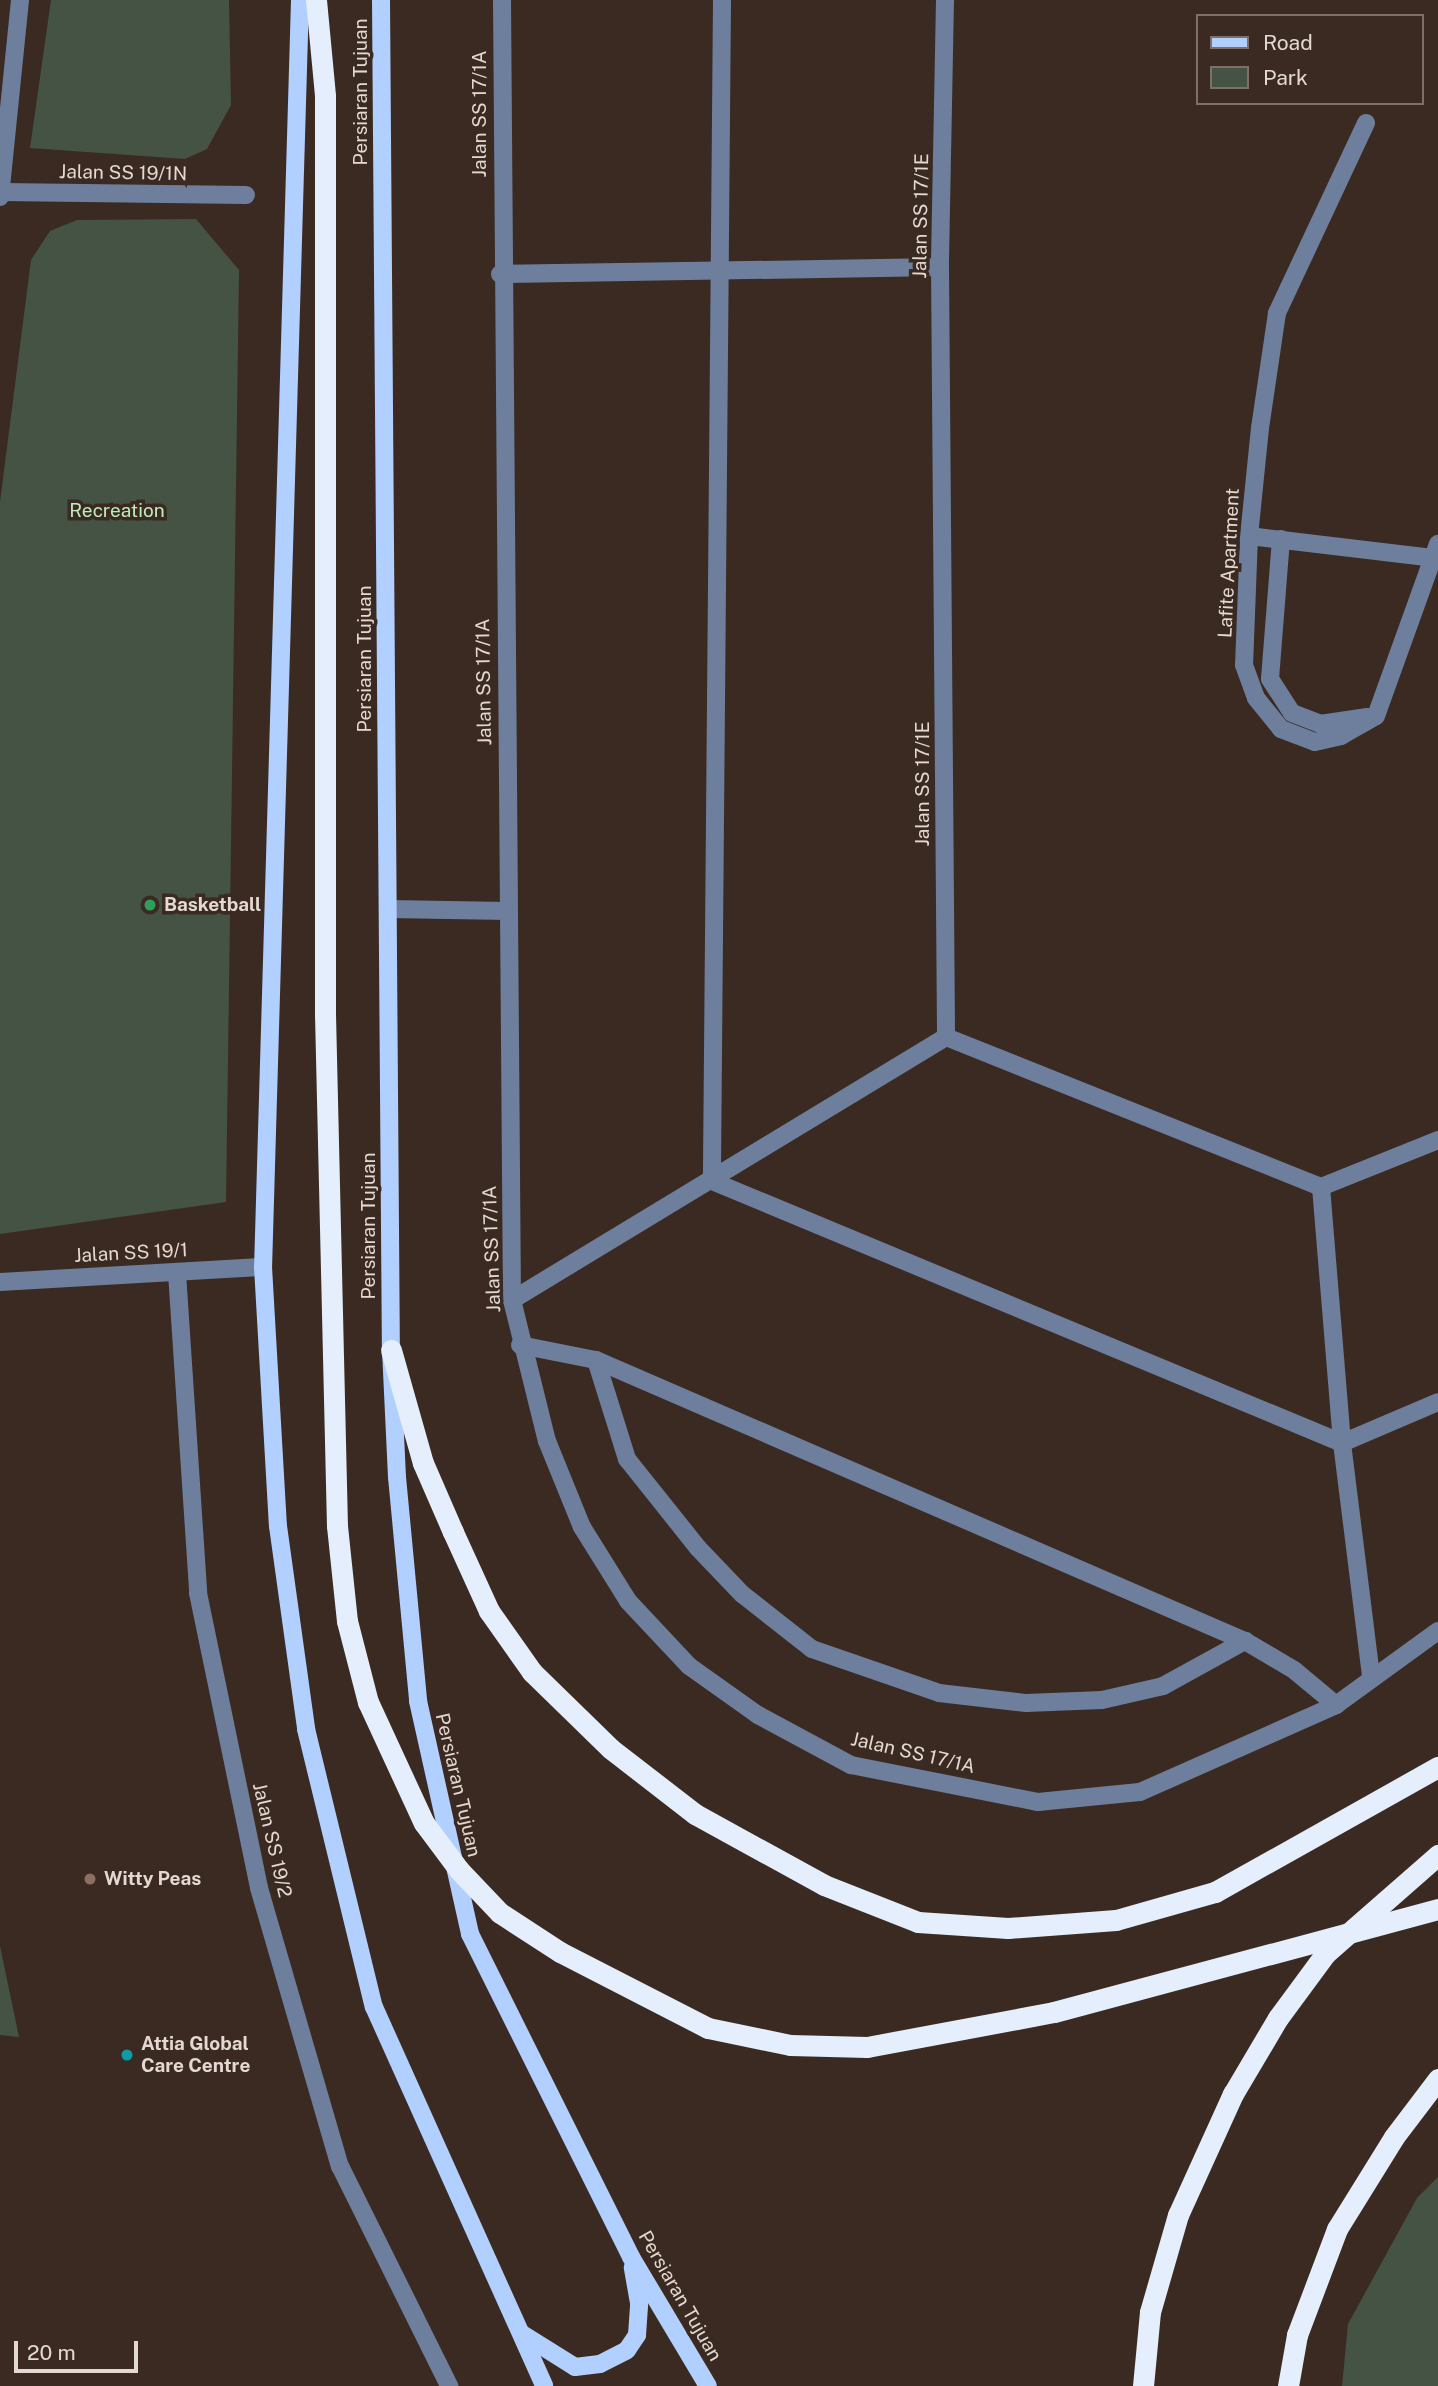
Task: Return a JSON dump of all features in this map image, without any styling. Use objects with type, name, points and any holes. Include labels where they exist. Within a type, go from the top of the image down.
[{"type":"highway","points":[[316,0],[325,96],[325,1014],[337,1526],[347,1621],[368,1702],[424,1823],[459,1870],[500,1913],[559,1952],[708,2028],[790,2045],[867,2046],[1054,2012],[1438,1909]]},
{"type":"highway","points":[[391,1350],[424,1462],[448,1521],[489,1611],[532,1672],[611,1749],[695,1814],[824,1885],[918,1922],[1008,1928],[1116,1920],[1215,1892],[1438,1767]]},
{"type":"highway","points":[[1143,2386],[1150,2312],[1178,2214],[1233,2094],[1278,2018],[1326,1953],[1438,1855]]},
{"type":"highway","points":[[1288,2386],[1297,2335],[1337,2229],[1394,2137],[1438,2079]]},
{"type":"main road","points":[[300,0],[263,1267],[278,1526],[309,1742],[374,2007],[524,2334],[544,2386]]},
{"type":"main road","name":"Persiaran Tujuan","points":[[381,0],[391,1350],[397,1477],[418,1701],[470,1934],[631,2258],[708,2386]]},
{"type":"main road","points":[[524,2334],[575,2367],[600,2364],[627,2350],[637,2335],[639,2303],[631,2258]]},
{"type":"street","points":[[0,194],[20,0]]},
{"type":"street","name":"Jalan SS 17/1A","points":[[502,0],[500,274],[512,1300],[520,1345],[547,1441],[582,1527],[628,1601],[689,1666],[758,1715],[851,1765],[1038,1802],[1084,1801],[1140,1792],[1336,1705],[1371,1677],[1438,1631]]},
{"type":"street","points":[[712,1181],[722,272],[722,0]]},
{"type":"street","name":"Jalan SS 17/1E","points":[[945,0],[940,267],[946,1037]]},
{"type":"street","name":"Lafite Apartment","points":[[1366,123],[1277,313],[1249,536],[1244,665],[1256,698],[1281,729],[1315,742],[1341,736],[1376,716]]},
{"type":"street","name":"Jalan SS 19/1N","points":[[0,194],[246,195]]},
{"type":"street","points":[[500,274],[940,267]]},
{"type":"street","points":[[1249,536],[1436,551],[1376,716],[1320,724],[1292,713],[1270,679],[1281,539]]},
{"type":"street","points":[[388,909],[508,911]]},
{"type":"street","points":[[512,1300],[946,1037],[1321,1187],[1438,1140]]},
{"type":"street","points":[[712,1181],[1342,1443],[1438,1402]]},
{"type":"street","points":[[1321,1187],[1342,1443],[1371,1677]]},
{"type":"street","name":"Jalan SS 19/1","points":[[0,1282],[263,1267]]},
{"type":"street","name":"Jalan SS 19/2","points":[[177,1273],[198,1593],[259,1888],[340,2166],[449,2386]]},
{"type":"street","points":[[520,1345],[596,1360],[1245,1641],[1294,1670],[1336,1705]]},
{"type":"street","points":[[596,1360],[627,1459],[698,1548],[742,1594],[812,1649],[939,1693],[1026,1703],[1102,1700],[1163,1686],[1245,1641]]},
{"type":"green space","points":[[51,0],[229,0],[231,105],[207,149],[185,159],[30,148]]},
{"type":"green space","name":"Recreation","points":[[196,219],[239,270],[226,1202],[0,1234],[0,502],[31,260],[50,231],[77,220]]},
{"type":"green space","points":[[0,1946],[19,2037],[0,2035]]},
{"type":"green space","points":[[1438,2177],[1438,2386],[1342,2386],[1348,2324],[1417,2198]]},
{"type":"place","name":"Basketball","points":[[150,905]]},
{"type":"place","name":"Witty Peas","points":[[90,1879]]},
{"type":"place","name":"Attia Global Care Centre","points":[[127,2055]]}]
